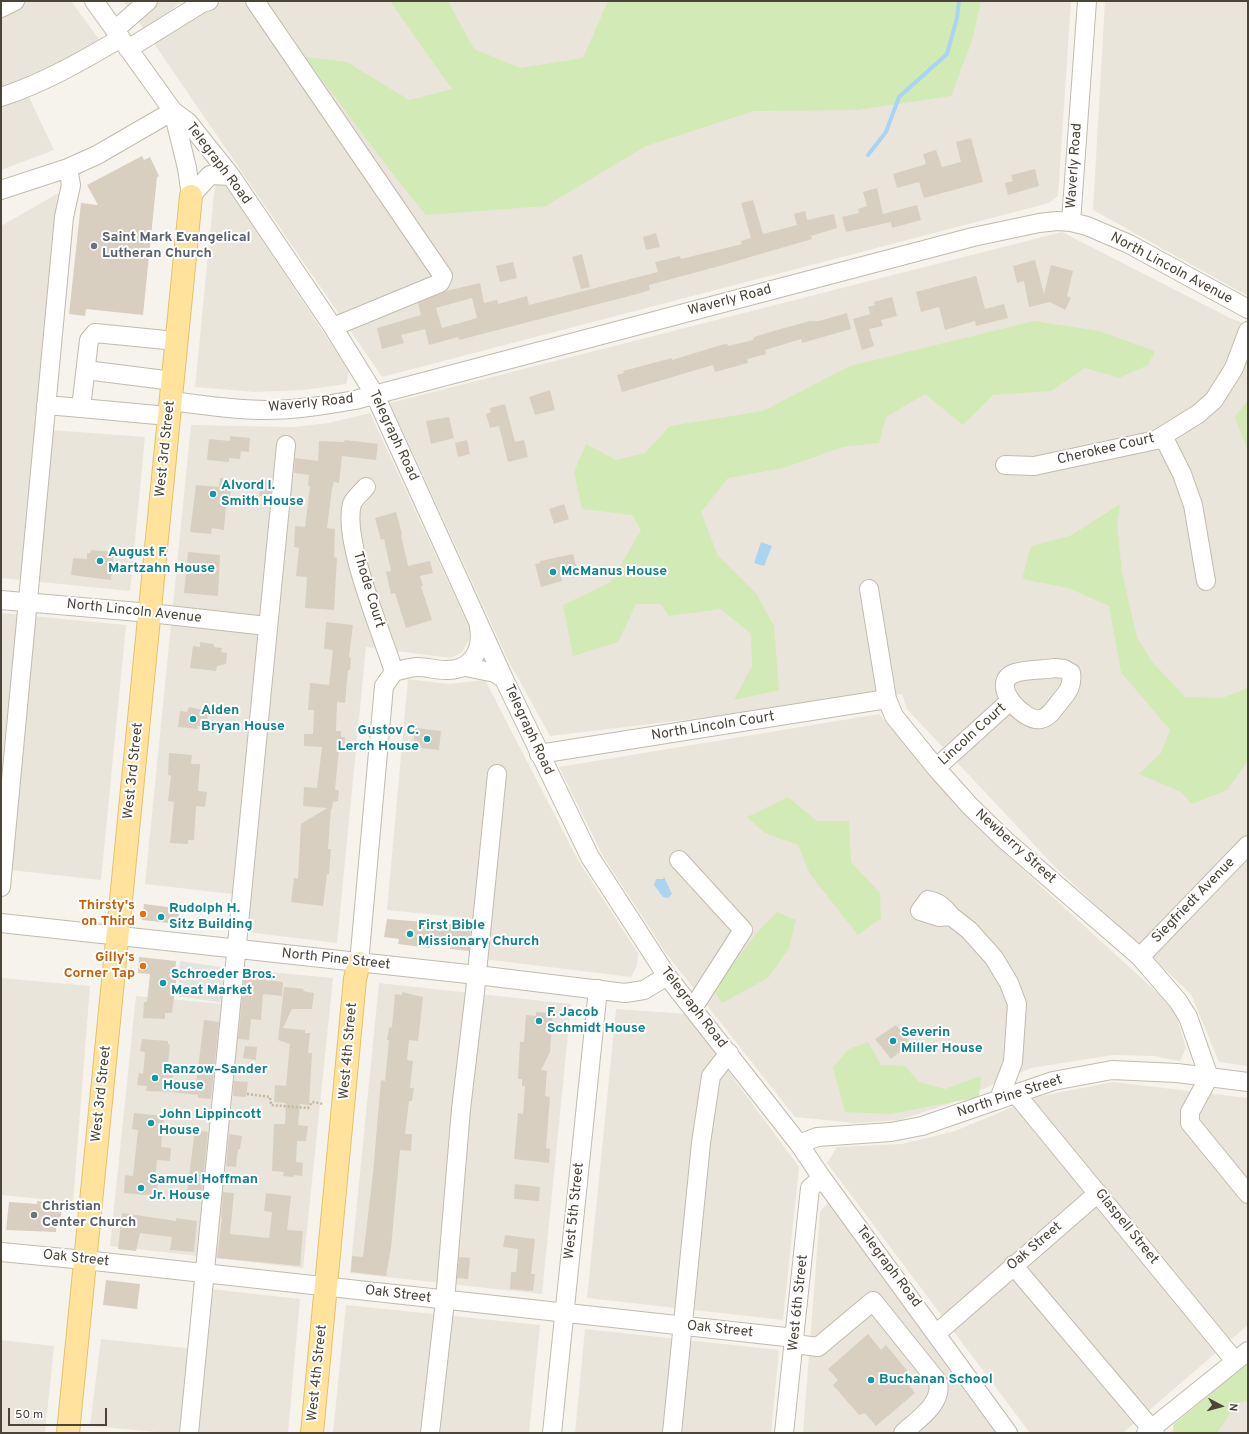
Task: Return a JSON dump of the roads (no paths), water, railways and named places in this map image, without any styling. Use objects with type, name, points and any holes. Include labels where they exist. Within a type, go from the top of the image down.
[{"type":"main road","name":"West 3rd Street","points":[[68,1433],[191,196]]},
{"type":"main road","name":"West 4th Street","points":[[312,1433],[355,979],[359,963]]},
{"type":"street","points":[[1,8],[15,1]]},
{"type":"street","name":"Telegraph Road","points":[[94,1],[173,111],[188,122],[230,176],[333,328],[375,395],[504,679],[590,857],[667,976],[799,1144],[822,1178],[937,1333],[1008,1433]]},
{"type":"street","points":[[122,38],[148,1]]},
{"type":"street","points":[[1,97],[28,88],[73,66],[122,38],[209,1]]},
{"type":"street","points":[[255,1],[443,276],[440,283],[333,328]]},
{"type":"street","name":"Waverly Road","points":[[171,399],[236,408],[290,409],[325,405],[375,395],[973,238],[1039,223],[1056,221],[1071,222],[1087,1]]},
{"type":"street","points":[[1,190],[68,168],[97,155],[173,111]]},
{"type":"street","name":"West 3rd Street","points":[[173,111],[187,168],[191,196]]},
{"type":"street","points":[[1,887],[26,602],[64,217],[71,185],[68,168]]},
{"type":"street","points":[[191,196],[210,174],[230,176]]},
{"type":"street","name":"North Lincoln Avenue","points":[[1071,222],[1087,226],[1129,244],[1248,309]]},
{"type":"street","name":"Cherokee Court","points":[[1005,465],[1034,466],[1156,440],[1198,414],[1214,400],[1234,368],[1248,332]]},
{"type":"street","points":[[82,408],[89,340],[95,333],[176,341]]},
{"type":"street","points":[[86,370],[171,399]]},
{"type":"street","points":[[46,404],[82,408],[171,399]]},
{"type":"street","points":[[1163,436],[1182,474],[1193,505],[1206,582]]},
{"type":"street","points":[[189,1433],[233,973],[237,950],[267,626],[286,445]]},
{"type":"street","name":"Thode Court","points":[[366,487],[353,503],[351,521],[354,547],[363,582],[394,672]]},
{"type":"street","name":"Newberry Street","points":[[869,589],[887,699],[894,716],[936,768],[970,806],[1005,840],[1140,957],[1178,1001],[1188,1017],[1209,1077]]},
{"type":"street","name":"North Lincoln Avenue","points":[[1,600],[150,612],[267,626]]},
{"type":"street","points":[[466,667],[475,656],[479,646],[481,636],[479,624]]},
{"type":"street","points":[[394,672],[418,667],[446,670],[466,667],[495,673],[504,679]]},
{"type":"street","name":"West 4th Street","points":[[359,963],[384,686],[394,672]]},
{"type":"street","name":"North Lincoln Court","points":[[539,754],[887,699]]},
{"type":"street","name":"Lincoln Court","points":[[936,768],[1010,701]]},
{"type":"street","points":[[430,1433],[445,1300],[460,1109],[477,975],[497,774]]},
{"type":"street","name":"Siegfriedt Avenue","points":[[1140,957],[1248,845]]},
{"type":"street","points":[[679,860],[743,930],[693,1008]]},
{"type":"street","points":[[951,916],[969,930],[994,958],[1009,983],[1017,1004],[1013,1062],[999,1099]]},
{"type":"street","name":"North Pine Street","points":[[1,923],[118,937],[477,975],[625,993],[644,990],[667,976]]},
{"type":"street","name":"West 5th Street","points":[[552,1433],[598,989]]},
{"type":"street","points":[[672,1433],[701,1143],[711,1076],[729,1054]]},
{"type":"street","name":"North Pine Street","points":[[799,1144],[817,1137],[892,1132],[922,1126],[1053,1081],[1112,1070],[1178,1073],[1248,1082]]},
{"type":"street","points":[[1209,1077],[1190,1112],[1190,1123],[1248,1194]]},
{"type":"street","name":"Glaspell Street","points":[[1016,1094],[1098,1193],[1242,1356]]},
{"type":"street","name":"West 6th Street","points":[[784,1433],[795,1341],[810,1188],[822,1178]]},
{"type":"street","name":"Oak Street","points":[[937,1333],[1098,1193]]},
{"type":"street","name":"Oak Street","points":[[1,1252],[564,1312],[795,1341],[818,1347],[873,1301],[938,1382],[940,1391],[933,1405],[903,1433]]},
{"type":"street","points":[[1014,1265],[1150,1431],[1242,1356]]},
{"type":"water","points":[[761,542],[772,546],[764,566],[754,563]]},
{"type":"water","points":[[664,877],[672,894],[668,898],[663,897],[654,885],[656,879],[663,879]]},
{"type":"waterway","points":[[868,155],[886,132],[899,97],[947,54],[957,18],[959,1]]},
{"type":"place","name":"Saint Mark Evangelical Lutheran Church","points":[[94,246]]},
{"type":"place","name":"Alvord I. Smith House","points":[[213,494]]},
{"type":"place","name":"August F. Martzahn House","points":[[100,561]]},
{"type":"place","name":"McManus House","points":[[553,572]]},
{"type":"place","name":"Alden Bryan House","points":[[193,719]]},
{"type":"place","name":"Gustov C. Lerch House","points":[[427,739]]},
{"type":"place","name":"Thirsty's on Third","points":[[143,914]]},
{"type":"place","name":"Rudolph H. Sitz Building","points":[[161,917]]},
{"type":"place","name":"First Bible Missionary Church","points":[[410,934]]},
{"type":"place","name":"Gilly's Corner Tap","points":[[143,966]]},
{"type":"place","name":"Schroeder Bros. Meat Market","points":[[163,983]]},
{"type":"place","name":"F. Jacob Schmidt House","points":[[539,1021]]},
{"type":"place","name":"Severin Miller House","points":[[893,1041]]},
{"type":"place","name":"Ranzow–Sander House","points":[[155,1078]]},
{"type":"place","name":"John Lippincott House","points":[[151,1123]]},
{"type":"place","name":"Samuel Hoffman Jr. House","points":[[141,1188]]},
{"type":"place","name":"Christian Center Church","points":[[34,1215]]},
{"type":"place","name":"Buchanan School","points":[[871,1380]]}]
